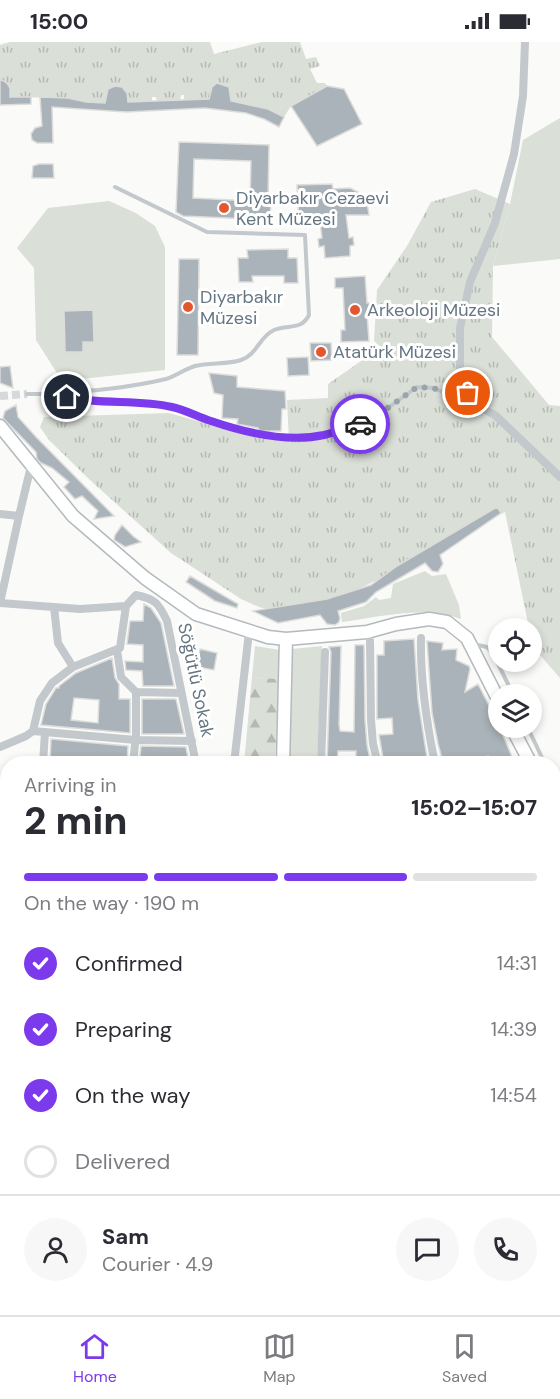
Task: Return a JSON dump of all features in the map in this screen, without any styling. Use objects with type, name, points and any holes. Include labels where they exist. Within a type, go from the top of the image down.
[{"type":"street","points":[[525,42],[523,96],[514,154],[495,223],[470,282],[460,328],[460,376],[471,403],[495,415],[560,477]]},
{"type":"street","points":[[0,426],[73,516],[145,578],[196,614],[249,632],[286,639],[367,632],[396,624],[429,619],[447,622],[459,630],[470,643],[490,684]]},
{"type":"street","points":[[31,466],[0,603],[80,609],[126,606],[122,640],[117,650],[121,677],[136,692],[181,693]]},
{"type":"street","points":[[0,514],[19,516]]},
{"type":"street","name":"Söğütlü Sokak","points":[[126,606],[136,595],[147,597],[160,605],[167,621],[195,756]]},
{"type":"street","points":[[54,607],[58,642],[73,667]]},
{"type":"street","points":[[235,756],[249,632]]},
{"type":"street","points":[[421,638],[420,669],[434,756]]},
{"type":"street","points":[[283,756],[286,639]]},
{"type":"street","points":[[370,641],[371,720],[376,756]]},
{"type":"street","points":[[33,731],[40,701],[52,683],[73,667],[117,650]]},
{"type":"street","points":[[321,756],[325,652]]},
{"type":"street","points":[[134,756],[136,692]]},
{"type":"street","points":[[0,747],[33,731],[136,740],[192,741]]},
{"type":"street","points":[[44,756],[45,732]]},
{"type":"street","points":[[517,738],[527,756]]},
{"type":"lane","points":[[27,394],[122,388],[170,378],[195,366],[240,360],[254,352],[260,340],[272,331],[299,326],[306,322],[309,315],[305,236],[207,232],[115,186]]},
{"type":"lane","points":[[52,394],[82,400],[136,401],[174,407],[239,430],[261,435],[298,437],[324,435],[363,423],[417,387],[433,388],[471,403]]},
{"type":"lane","points":[[470,643],[487,647],[508,684]]},
{"type":"lane","points":[[533,738],[541,756]]},
{"type":"green space","points":[[10,42],[210,42],[214,54],[262,42],[300,42],[306,59],[316,57],[320,66],[310,69],[317,83],[325,83],[327,86],[291,106],[284,117],[268,109],[231,101],[229,87],[217,83],[212,87],[209,99],[184,99],[184,95],[181,95],[180,100],[157,101],[156,97],[152,97],[152,101],[128,102],[127,93],[122,87],[115,86],[108,89],[105,103],[68,98],[10,97],[8,84],[0,80],[0,45]]},
{"type":"green space","points":[[560,118],[560,259],[493,266],[510,204],[523,140]]},
{"type":"green space","points":[[475,189],[510,204],[493,266],[492,337],[549,405],[560,406],[560,678],[542,657],[542,618],[527,618],[505,512],[394,572],[337,599],[279,612],[241,599],[171,553],[90,480],[49,440],[40,427],[44,417],[169,413],[220,427],[289,440],[287,400],[328,398],[328,384],[374,352],[377,356],[384,350],[374,341],[377,290],[407,246],[431,202]]},
{"type":"green space","points":[[109,201],[136,213],[155,226],[165,247],[165,370],[62,381],[36,340],[34,268],[17,248],[48,208]]},
{"type":"green space","points":[[425,571],[432,576],[446,574],[459,605],[461,619],[417,612],[342,622],[341,613],[364,606],[376,597],[379,600],[391,598],[393,584]]},
{"type":"green space","points":[[255,646],[280,650],[279,679],[252,677]]},
{"type":"green space","points":[[322,646],[317,756],[287,756],[292,649]]},
{"type":"green space","points":[[252,677],[279,679],[275,756],[245,756]]},
{"type":"building","points":[[0,79],[10,88],[10,97],[31,97],[31,104],[0,105]]},
{"type":"building","points":[[217,83],[229,87],[231,101],[268,109],[284,117],[279,127],[246,113],[205,108],[126,112],[52,107],[53,143],[37,143],[32,140],[31,134],[35,128],[42,126],[40,97],[105,103],[108,89],[115,86],[122,87],[127,93],[128,102],[209,99],[212,87]]},
{"type":"building","points":[[327,86],[344,89],[362,124],[317,146],[291,106]]},
{"type":"building","points":[[179,142],[269,145],[270,220],[183,216],[176,212]],"holes":[[[194,159],[251,161],[250,201],[193,198]]]},
{"type":"building","points":[[53,164],[54,178],[32,178],[33,166]]},
{"type":"building","points":[[332,184],[333,189],[350,188],[366,196],[369,215],[346,215],[349,238],[353,237],[354,245],[350,246],[350,256],[325,258],[324,246],[319,247],[318,239],[322,238],[320,222],[299,223],[297,185]]},
{"type":"building","points":[[288,249],[288,258],[297,258],[298,283],[284,283],[284,276],[252,276],[253,282],[239,282],[238,258],[248,258],[247,250]]},
{"type":"building","name":"Diyarbakır Müzesi","points":[[179,259],[199,259],[198,355],[177,355]]},
{"type":"building","points":[[365,276],[367,303],[373,303],[373,315],[367,315],[369,341],[341,342],[341,330],[345,330],[343,288],[335,288],[335,278]]},
{"type":"building","points":[[93,310],[94,342],[83,342],[83,352],[65,352],[64,311]]},
{"type":"building","name":"Atatürk Müzesi","points":[[310,343],[331,343],[332,360],[311,361]]},
{"type":"building","points":[[308,357],[309,375],[288,376],[287,358]]},
{"type":"building","points":[[10,366],[13,388],[0,383],[0,367]]},
{"type":"building","points":[[209,373],[237,376],[237,387],[285,391],[286,409],[282,409],[281,431],[261,431],[258,428],[237,424],[238,419],[222,418],[223,395],[214,393]]},
{"type":"building","points":[[16,405],[18,417],[114,516],[94,519],[98,511],[82,496],[75,499],[64,487],[69,482],[37,459],[36,452],[3,418],[5,411]]},
{"type":"building","points":[[497,507],[501,513],[440,555],[443,564],[438,572],[432,571],[425,563],[376,592],[366,602],[338,611],[340,618],[335,625],[327,624],[320,615],[278,623],[253,611],[327,599],[371,585],[397,566]]},
{"type":"building","points":[[122,525],[141,542],[125,547],[114,540]]},
{"type":"building","points":[[190,576],[238,604],[237,608],[215,601],[186,582]]},
{"type":"building","points":[[144,604],[151,608],[161,623],[174,686],[143,686],[142,671],[126,670],[125,661],[143,662],[143,645],[127,644],[130,621],[143,621]]},
{"type":"building","points":[[414,639],[418,700],[427,756],[383,756],[379,735],[393,734],[392,718],[377,719],[377,655],[384,655],[384,641]]},
{"type":"building","points":[[427,641],[443,643],[442,650],[457,649],[456,660],[469,666],[470,669],[465,692],[478,684],[488,704],[488,738],[504,738],[512,756],[441,756],[432,713]]},
{"type":"building","points":[[355,645],[364,645],[365,720],[369,756],[356,756],[356,751],[338,751],[338,756],[327,756],[331,652],[329,647],[341,646],[340,731],[354,732]]},
{"type":"building","points":[[200,649],[217,653],[214,670],[197,667]]},
{"type":"building","points":[[112,658],[115,678],[119,684],[119,699],[130,699],[130,733],[41,725],[46,704],[56,688],[76,673]],"holes":[[[74,698],[99,700],[98,723],[71,720]]]},
{"type":"building","points":[[142,699],[176,699],[184,734],[142,734]]},
{"type":"building","points":[[51,739],[128,746],[127,756],[50,756]]},
{"type":"building","points":[[141,746],[186,747],[188,756],[140,756]]},
{"type":"tunnel","points":[[0,396],[27,394]]},
{"type":"way so far","points":[[360,424],[385,410],[417,387],[433,388],[471,403],[468,393]]},
{"type":"place","name":"Diyarbakır Cezaevi Kent Müzesi","points":[[224,208]]},
{"type":"place","name":"Diyarbakır Müzesi","points":[[188,307]]},
{"type":"place","name":"Arkeoloji Müzesi","points":[[355,310]]},
{"type":"place","name":"Atatürk Müzesi","points":[[321,352]]},
{"type":"route","points":[[67,397],[82,400],[136,401],[174,407],[211,421],[261,435],[298,437],[324,435],[360,424]]}]
